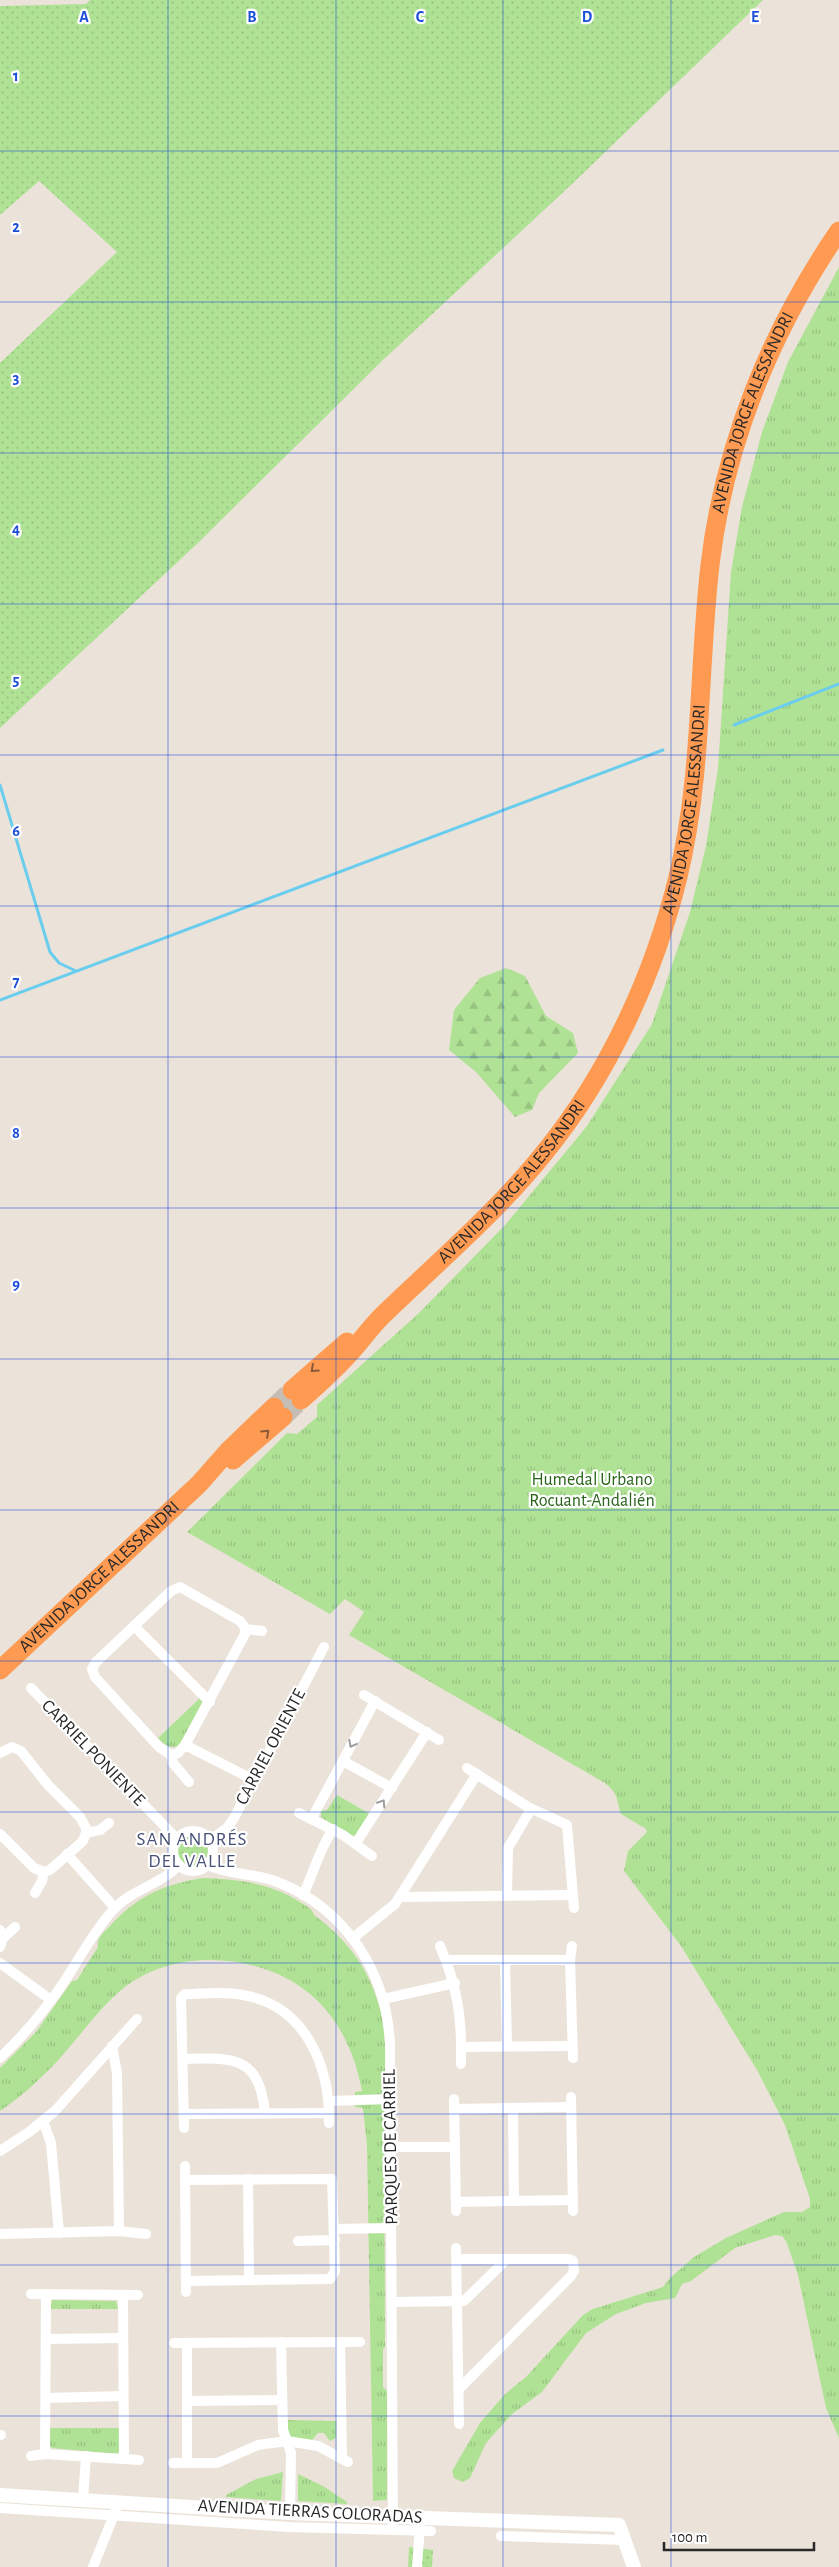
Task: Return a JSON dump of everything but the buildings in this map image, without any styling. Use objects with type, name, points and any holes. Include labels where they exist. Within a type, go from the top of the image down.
[{"type":"highway","name":"AVENIDA JORGE ALESSANDRI","points":[[297,1395],[350,1353],[380,1317],[483,1220],[546,1152],[603,1066],[636,998],[672,899],[687,832],[697,757],[710,564],[725,482],[745,416],[771,350],[809,274],[839,231]]},
{"type":"highway","name":"AVENIDA JORGE ALESSANDRI","points":[[0,1670],[199,1484],[236,1458],[279,1412]]},
{"type":"street","points":[[180,1587],[240,1621],[245,1629],[245,1636],[210,1702],[185,1745],[178,1753],[171,1754],[158,1746],[93,1675],[92,1669],[96,1662],[134,1626],[173,1589],[180,1587]]},
{"type":"street","points":[[134,1626],[210,1702]]},
{"type":"street","points":[[245,1629],[262,1631]]},
{"type":"street","name":"CARRIEL ORIENTE","points":[[210,1840],[230,1824],[324,1647]]},
{"type":"street","name":"CARRIEL PONIENTE","points":[[31,1688],[177,1839]]},
{"type":"street","points":[[364,1695],[439,1740]]},
{"type":"street","points":[[312,1818],[375,1701]]},
{"type":"street","points":[[356,1843],[428,1732]]},
{"type":"street","points":[[185,1745],[254,1780]]},
{"type":"street","points":[[0,1753],[12,1747],[21,1751],[48,1785],[83,1821],[87,1833],[83,1841],[50,1870],[44,1872],[34,1868],[0,1834]]},
{"type":"street","points":[[171,1754],[173,1763],[189,1782]]},
{"type":"street","points":[[343,1761],[392,1788]]},
{"type":"street","points":[[467,1768],[532,1809],[564,1823],[568,1828],[571,1895],[574,1908]]},
{"type":"street","points":[[353,1938],[388,1912],[400,1897],[478,1774]]},
{"type":"street","points":[[507,1896],[508,1848],[532,1809]]},
{"type":"street","points":[[299,1812],[333,1829],[356,1843],[372,1856]]},
{"type":"street","points":[[87,1833],[100,1830],[109,1823]]},
{"type":"street","points":[[303,1895],[314,1870],[320,1848],[333,1829]]},
{"type":"street","points":[[194,1830],[203,1833],[210,1840],[214,1852],[208,1864],[196,1871],[187,1870],[179,1865],[173,1854],[177,1839],[184,1832],[194,1830]]},
{"type":"street","points":[[67,1854],[115,1908]]},
{"type":"street","name":"PARQUES DE CARRIEL","points":[[208,1864],[274,1881],[303,1895],[334,1918],[353,1938],[368,1961],[383,1999],[389,2029],[394,2523]]},
{"type":"street","points":[[0,2058],[25,2032],[51,2000],[100,1926],[115,1908],[133,1893],[166,1876],[179,1865]]},
{"type":"street","points":[[36,1893],[44,1872]]},
{"type":"street","points":[[400,1897],[571,1895]]},
{"type":"street","points":[[1,1938],[15,1927]]},
{"type":"street","points":[[440,1946],[455,1983],[460,2012],[461,2064]]},
{"type":"street","points":[[572,1946],[570,1960],[573,2058]]},
{"type":"street","points":[[446,1960],[570,1960]]},
{"type":"street","points":[[505,1960],[506,2046]]},
{"type":"street","points":[[0,1963],[51,2000]]},
{"type":"street","points":[[383,1999],[455,1983]]},
{"type":"street","points":[[184,2114],[265,2113],[330,2118],[330,2101],[322,2067],[307,2036],[283,2013],[250,1996],[222,1993],[182,1996],[184,2128]]},
{"type":"street","points":[[0,2150],[43,2121],[76,2090],[137,2019]]},
{"type":"street","points":[[112,2046],[117,2073],[119,2232]]},
{"type":"street","points":[[462,2047],[572,2046]]},
{"type":"street","points":[[183,2059],[224,2058],[244,2066],[260,2086],[265,2113]]},
{"type":"street","points":[[330,2101],[390,2099]]},
{"type":"street","points":[[572,2200],[514,2201],[456,2207],[454,2104],[513,2108],[571,2102],[573,2211]]},
{"type":"street","points":[[513,2108],[514,2201]]},
{"type":"street","points":[[43,2121],[51,2143],[59,2233]]},
{"type":"street","points":[[390,2147],[455,2147]]},
{"type":"street","points":[[185,2166],[186,2292]]},
{"type":"street","points":[[185,2180],[248,2178],[332,2179],[335,2240],[335,2271],[332,2278],[186,2280]]},
{"type":"street","points":[[248,2178],[249,2280]]},
{"type":"street","points":[[334,2229],[391,2228]]},
{"type":"street","points":[[0,2234],[119,2232],[146,2234]]},
{"type":"street","points":[[298,2241],[335,2240]]},
{"type":"street","points":[[456,2248],[459,2424]]},
{"type":"street","points":[[392,2302],[457,2302],[468,2298],[507,2259]]},
{"type":"street","points":[[457,2260],[571,2259],[574,2262],[572,2276],[459,2389]]},
{"type":"street","points":[[31,2294],[138,2295]]},
{"type":"street","points":[[45,2454],[46,2294]]},
{"type":"street","points":[[123,2295],[124,2458]]},
{"type":"street","points":[[46,2339],[123,2338]]},
{"type":"street","points":[[281,2342],[283,2430],[290,2454],[290,2513]]},
{"type":"street","points":[[173,2463],[217,2463],[258,2445],[287,2440],[318,2446],[345,2459],[340,2342]]},
{"type":"street","points":[[174,2343],[360,2342]]},
{"type":"street","points":[[187,2343],[187,2463]]},
{"type":"street","points":[[46,2398],[123,2396]]},
{"type":"street","points":[[187,2401],[282,2400]]},
{"type":"street","points":[[31,2456],[45,2454],[139,2460]]},
{"type":"street","points":[[83,2500],[86,2456]]},
{"type":"street","name":"AVENIDA TIERRAS COLORADAS","points":[[0,2495],[83,2500],[116,2508],[290,2527],[394,2523]]},
{"type":"street","name":"AVENIDA TIERRAS COLORADAS","points":[[0,2508],[116,2508],[290,2513],[420,2524],[619,2525],[624,2540]]},
{"type":"street","points":[[93,2567],[116,2508]]},
{"type":"street","points":[[417,2567],[420,2524]]},
{"type":"street","name":"AVENIDA TIERRAS COLORADAS","points":[[420,2524],[431,2531]]},
{"type":"street","points":[[502,2536],[624,2540],[634,2567]]},
{"type":"green space","points":[[90,0],[763,0],[572,184],[384,359],[199,542],[0,728],[0,363],[117,252],[39,181],[0,215],[0,6],[86,4]]},
{"type":"green space","name":"Humedal Urbano Rocuant-Andalién","points":[[839,267],[839,2438],[826,2408],[798,2275],[786,2241],[782,2236],[775,2235],[735,2248],[691,2281],[682,2284],[675,2298],[646,2303],[616,2314],[586,2333],[542,2392],[512,2414],[486,2443],[470,2478],[463,2482],[454,2478],[452,2471],[480,2423],[505,2394],[526,2377],[583,2315],[593,2309],[663,2287],[670,2278],[694,2257],[726,2238],[784,2212],[802,2212],[810,2207],[810,2199],[785,2125],[757,2070],[681,1946],[624,1871],[628,1851],[647,1832],[646,1829],[621,1814],[616,1797],[610,1787],[349,1635],[364,1612],[345,1599],[330,1614],[187,1532],[287,1433],[297,1434],[317,1417],[317,1405],[419,1313],[506,1224],[587,1126],[652,1024],[690,912],[706,846],[718,768],[731,572],[742,507],[762,432],[788,362]]},
{"type":"green space","points":[[506,968],[525,976],[546,1016],[573,1033],[578,1053],[539,1093],[532,1110],[515,1117],[476,1072],[449,1050],[454,1010],[480,978]]},
{"type":"green space","points":[[200,1698],[203,1703],[179,1746],[170,1747],[163,1743],[158,1738]]},
{"type":"green space","points":[[337,1795],[370,1814],[356,1836],[349,1835],[321,1817],[321,1811],[327,1810]]},
{"type":"green space","points":[[193,1836],[204,1840],[208,1851],[204,1862],[193,1866],[182,1862],[178,1851],[182,1840]]},
{"type":"green space","points":[[203,1878],[241,1881],[266,1886],[308,1907],[314,1915],[345,1943],[362,1965],[379,2005],[384,2032],[385,2060],[385,2347],[383,2349],[383,2387],[387,2391],[387,2500],[373,2501],[367,2145],[363,2108],[355,2107],[355,2092],[362,2091],[358,2073],[345,2040],[327,2011],[314,1998],[284,1977],[243,1963],[222,1960],[200,1960],[178,1963],[157,1969],[138,1978],[120,1991],[46,2073],[0,2111],[0,2068],[36,2032],[72,1981],[77,1980],[98,1947],[98,1941],[102,1934],[140,1900],[162,1888]]},
{"type":"green space","points":[[52,2300],[116,2301],[118,2309],[50,2309]]},
{"type":"green space","points":[[288,2420],[337,2421],[336,2438],[330,2441],[324,2433],[318,2433],[312,2440],[291,2437],[288,2433]]},
{"type":"green space","points":[[50,2428],[120,2428],[120,2451],[117,2454],[52,2448],[49,2445]]},
{"type":"green space","points":[[283,2472],[281,2501],[226,2497],[226,2495],[256,2479]]},
{"type":"green space","points":[[298,2474],[323,2486],[347,2502],[347,2504],[298,2501]]},
{"type":"green space","points":[[409,2547],[433,2550],[432,2567],[408,2567]]},
{"type":"waterway","points":[[734,725],[839,684]]},
{"type":"waterway","points":[[0,1000],[663,750]]},
{"type":"waterway","points":[[0,785],[50,952],[59,963],[76,971]]},
{"type":"tunnel","points":[[274,1407],[292,1390]]},
{"type":"tunnel","points":[[283,1417],[301,1400]]},
{"type":"district","name":"SAN ANDRÉS DEL VALLE","points":[[192,1850]]}]
